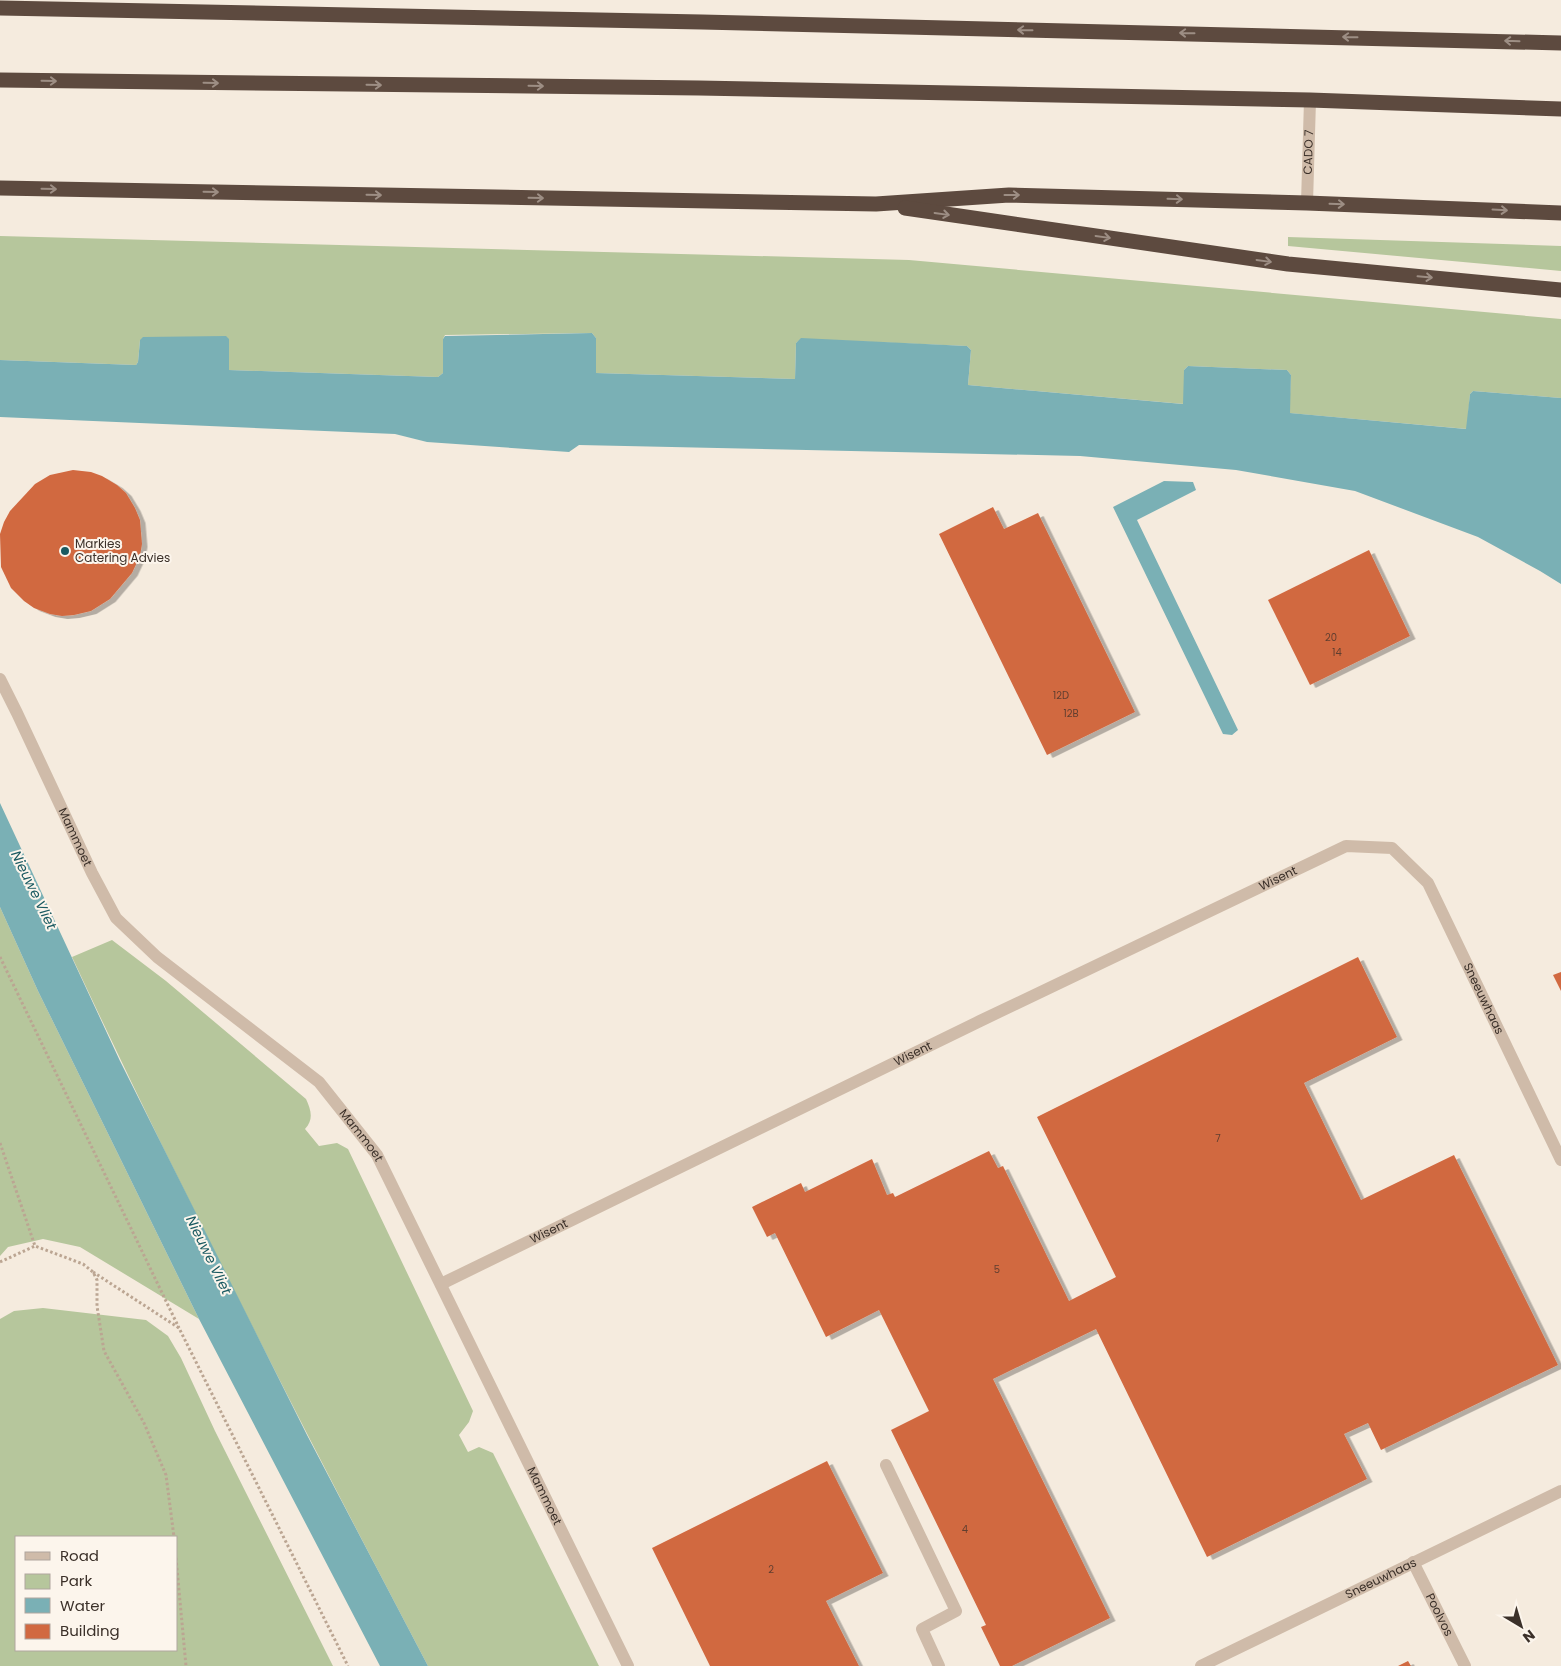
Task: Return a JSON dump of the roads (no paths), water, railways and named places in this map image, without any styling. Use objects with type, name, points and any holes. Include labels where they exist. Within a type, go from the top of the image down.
[{"type":"highway","points":[[0,8],[88,5],[1561,43]]},
{"type":"highway","points":[[0,80],[709,89],[1310,100],[1561,109]]},
{"type":"highway","points":[[0,188],[876,204],[1009,195],[1307,203],[1561,213]]},
{"type":"highway","points":[[876,204],[1288,264],[1561,290]]},
{"type":"street","name":"CADO 7","points":[[1307,203],[1310,100]]},
{"type":"street","name":"Mammoet","points":[[0,679],[92,873],[116,918],[158,958],[319,1082],[377,1155],[628,1666]]},
{"type":"street","name":"Wisent","points":[[440,1284],[980,1021],[1346,846],[1392,848]]},
{"type":"street","name":"Sneeuwhaas","points":[[1392,848],[1428,883],[1561,1160]]},
{"type":"street","points":[[886,1465],[956,1612],[922,1629],[939,1666]]},
{"type":"street","name":"Sneeuwhaas","points":[[1201,1666],[1561,1491]]},
{"type":"street","name":"Poolvos","points":[[1413,1562],[1465,1666]]},
{"type":"water","points":[[592,333],[596,338],[596,373],[795,379],[796,343],[801,338],[967,346],[971,350],[968,385],[1183,404],[1184,370],[1188,366],[1287,370],[1291,375],[1290,413],[1466,429],[1470,394],[1473,391],[1561,398],[1561,584],[1478,537],[1355,491],[1236,470],[1080,456],[579,445],[569,452],[427,442],[395,434],[0,417],[0,360],[136,365],[138,362],[140,340],[143,337],[226,336],[229,339],[229,370],[438,377],[443,373],[443,339],[445,336]]},
{"type":"water","points":[[1164,481],[1193,482],[1196,490],[1137,520],[1238,730],[1232,735],[1223,734],[1113,507]]},
{"type":"water","name":"Nieuwe Vliet","points":[[0,803],[120,1061],[307,1435],[428,1666],[380,1666],[199,1319],[38,991],[0,907]]},
{"type":"place","name":"Markies Catering Advies","points":[[65,551]]}]
